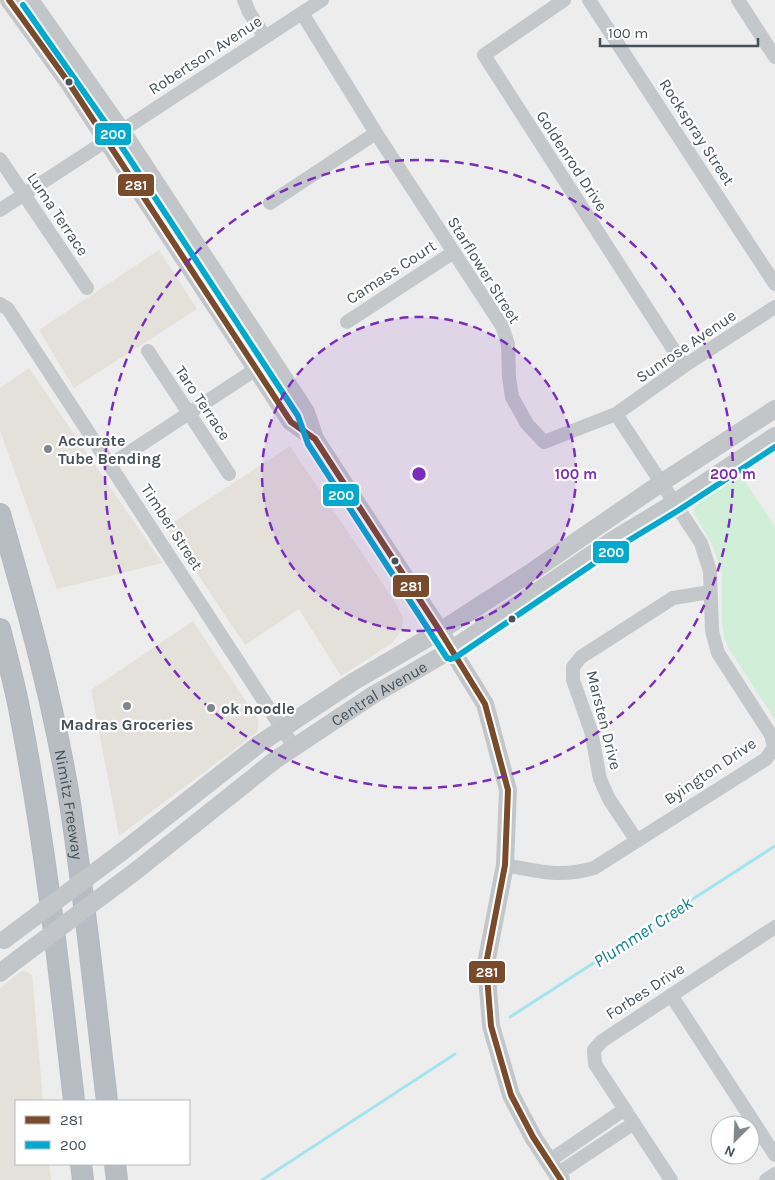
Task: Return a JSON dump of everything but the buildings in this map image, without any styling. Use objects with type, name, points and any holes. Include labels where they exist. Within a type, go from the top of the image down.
[{"type":"highway","name":"Nimitz Freeway","points":[[0,514],[25,600],[46,684],[68,796],[81,882],[107,1100]]},
{"type":"highway","name":"Nimitz Freeway","points":[[0,629],[18,701],[36,798],[74,1100]]},
{"type":"highway","points":[[81,1165],[83,1180]]},
{"type":"highway","points":[[114,1165],[116,1180]]},
{"type":"main road","points":[[9,0],[68,83],[113,135],[306,412],[315,440],[440,631],[485,704],[508,790],[505,865],[486,964],[491,1026],[511,1095],[533,1137],[555,1172]]},
{"type":"main road","points":[[30,0],[256,369],[291,422],[315,440]]},
{"type":"main road","name":"Central Avenue","points":[[2,941],[123,851],[259,744],[353,682],[440,631],[533,571],[661,483],[775,409]]},
{"type":"main road","name":"Central Avenue","points":[[0,972],[138,870],[275,760],[373,694],[451,650],[613,540],[775,436]]},
{"type":"street","points":[[244,0],[249,12],[265,37]]},
{"type":"street","name":"Robertson Avenue","points":[[0,210],[322,0]]},
{"type":"street","name":"Goldenrod Drive","points":[[564,0],[484,56],[684,366]]},
{"type":"street","name":"Rockspray Street","points":[[589,0],[775,284]]},
{"type":"street","points":[[738,0],[775,57]]},
{"type":"street","name":"Starflower Street","points":[[302,13],[376,133],[502,326],[508,344],[512,397],[527,424],[544,442],[616,414]]},
{"type":"street","points":[[270,203],[376,133]]},
{"type":"street","name":"Luma Terrace","points":[[0,160],[88,288]]},
{"type":"street","name":"Camass Court","points":[[347,322],[454,252]]},
{"type":"street","name":"Timber Street","points":[[0,304],[8,309],[294,747]]},
{"type":"street","name":"Sunrose Avenue","points":[[616,414],[684,366],[775,307]]},
{"type":"street","name":"Taro Terrace","points":[[148,351],[229,474]]},
{"type":"street","points":[[110,465],[256,369]]},
{"type":"street","points":[[616,414],[661,483]]},
{"type":"street","name":"Byington Drive","points":[[505,865],[554,874],[576,873],[594,868],[766,759],[774,747],[771,735],[718,653],[712,631],[710,571],[701,543],[661,483]]},
{"type":"street","name":"Marsten Drive","points":[[637,841],[609,799],[600,779],[592,730],[573,680],[573,667],[581,658],[673,598],[710,592]]},
{"type":"street","name":"Forbes Drive","points":[[671,1180],[596,1064],[594,1050],[602,1041],[671,995],[773,932]]},
{"type":"street","points":[[671,995],[775,1155]]},
{"type":"street","points":[[555,1172],[625,1109]]},
{"type":"street","points":[[555,1172],[634,1123]]},
{"type":"street","points":[[766,1180],[775,1174]]},
{"type":"shaded area","points":[[159,250],[197,309],[74,388],[39,330]]},
{"type":"shaded area","points":[[29,368],[162,563],[57,589],[0,431],[0,388]]},
{"type":"shaded area","points":[[290,446],[395,602],[403,618],[401,631],[392,643],[341,676],[299,609],[245,645],[166,527]]},
{"type":"shaded area","points":[[193,621],[258,720],[258,729],[256,733],[119,836],[91,690]]},
{"type":"shaded area","points":[[23,970],[32,975],[43,1100],[15,1100],[15,1165],[49,1165],[51,1180],[0,1180],[0,988]]},
{"type":"green space","points":[[740,473],[775,527],[775,720],[724,638],[722,623],[722,574],[713,546],[693,512],[697,500]]},
{"type":"waterway","name":"Plummer Creek","points":[[510,1017],[775,846]]},
{"type":"waterway","name":"Plummer Creek","points":[[262,1180],[455,1054]]},
{"type":"transit line","name":"281","points":[[9,0],[69,83],[291,422],[315,439],[440,631],[485,704],[508,790],[505,865],[486,964],[491,1026],[511,1095],[533,1137],[561,1180]]},
{"type":"transit line","name":"200","points":[[23,5],[114,135],[298,416],[308,444],[447,658],[456,657],[618,547],[679,510],[775,447]]},
{"type":"place","name":"Accurate Tube Bending","points":[[48,449]]},
{"type":"place","name":"Madras Groceries","points":[[127,706]]},
{"type":"place","name":"ok noodle","points":[[211,708]]}]
